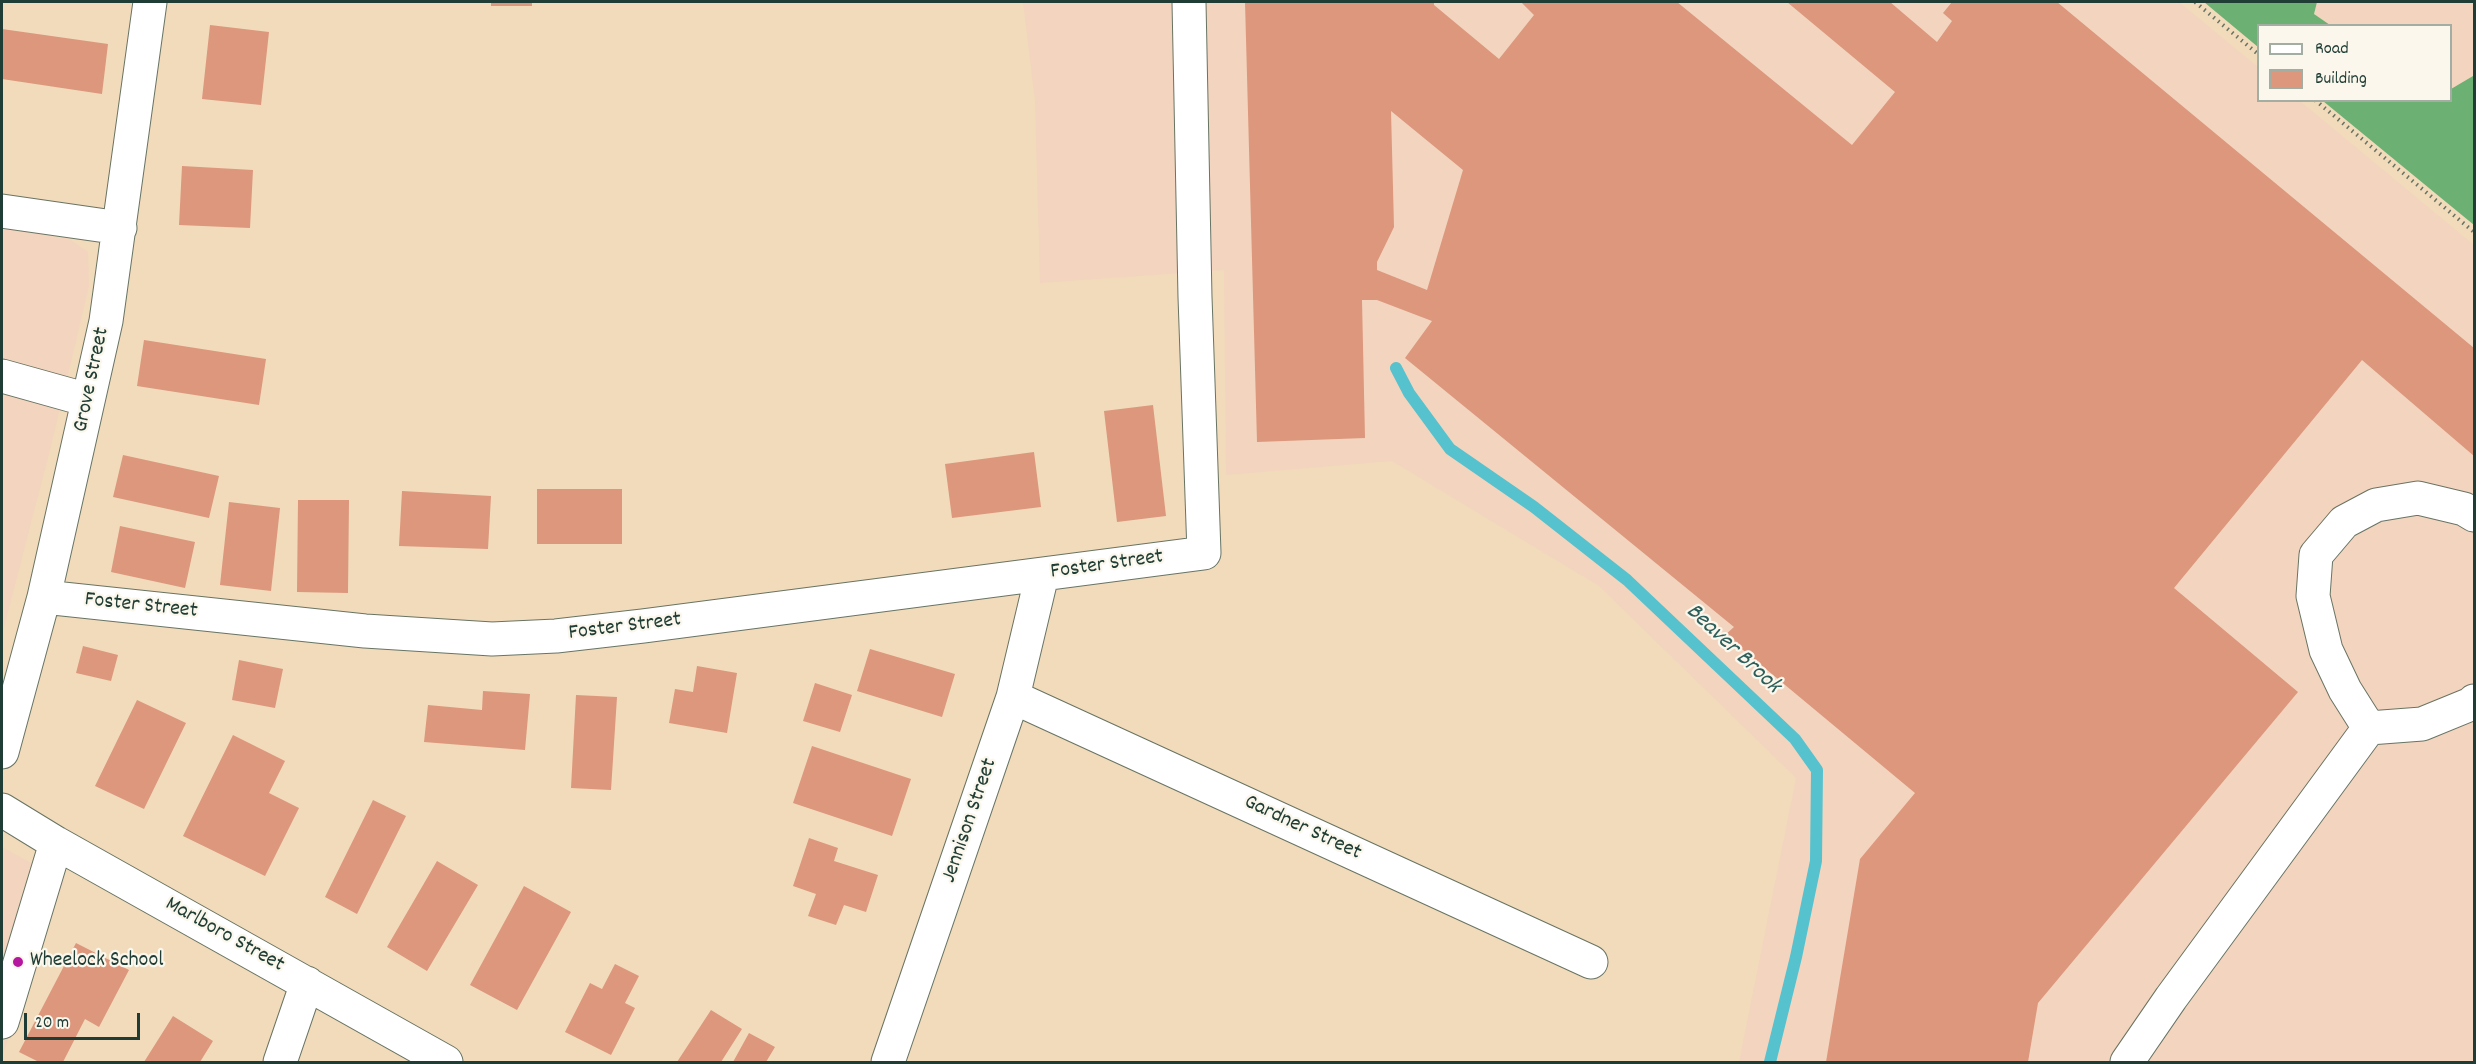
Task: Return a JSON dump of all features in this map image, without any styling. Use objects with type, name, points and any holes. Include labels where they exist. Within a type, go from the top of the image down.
[{"type":"street","name":"Grove Street","points":[[2,752],[44,597],[106,321],[150,2]]},
{"type":"street","name":"Foster Street","points":[[44,597],[365,631],[492,639],[556,636],[1204,553],[1195,297],[1189,2]]},
{"type":"street","points":[[2,211],[120,228]]},
{"type":"street","points":[[2,376],[88,400]]},
{"type":"street","points":[[2369,728],[2345,690],[2326,650],[2313,596],[2316,555],[2344,522],[2376,505],[2418,498],[2464,509],[2475,515]]},
{"type":"street","name":"Jennison Street","points":[[888,1062],[1013,697],[1042,575]]},
{"type":"street","name":"Gardner Street","points":[[1013,697],[1591,962]]},
{"type":"street","points":[[2127,1062],[2171,998],[2369,728],[2422,724],[2475,701]]},
{"type":"street","name":"Marlboro Street","points":[[2,810],[56,843],[446,1062]]},
{"type":"street","points":[[2,1022],[56,843]]},
{"type":"street","points":[[280,1062],[308,983]]},
{"type":"path","points":[[2195,2],[2257,52]]},
{"type":"path","points":[[2317,102],[2475,232]]},
{"type":"shaded area","points":[[1023,2],[2179,2],[2257,66],[2257,102],[2301,102],[2474,245],[2474,1062],[1739,1062],[1796,778],[1599,586],[1392,461],[1226,475],[1224,270],[1040,283],[1035,101]]},
{"type":"shaded area","points":[[2317,2],[2474,2],[2474,78],[2473,76],[2452,88],[2452,24],[2329,24],[2314,14]]},
{"type":"shaded area","points":[[2,228],[69,239],[88,252],[89,286],[50,450],[2,635]]},
{"type":"shaded area","name":"Wheelock School","points":[[2,847],[64,881],[2,1057]]},
{"type":"green space","points":[[2204,2],[2317,2],[2314,14],[2329,24],[2257,24],[2257,46]]},
{"type":"green space","points":[[2473,76],[2474,225],[2324,102],[2452,102],[2452,88]]},
{"type":"building","points":[[491,2],[532,2],[532,6],[491,6]]},
{"type":"building","points":[[1245,2],[1434,2],[1434,5],[1499,59],[1534,15],[1521,2],[1677,2],[1852,145],[1895,92],[1787,2],[1890,2],[1937,42],[1952,21],[1943,13],[1952,2],[2057,2],[2474,348],[2474,456],[2362,360],[2174,588],[2298,692],[2038,1003],[2028,1062],[1826,1062],[1860,859],[1915,793],[1725,635],[1734,627],[1405,358],[1432,321],[1377,300],[1362,300],[1365,438],[1257,442]],"holes":[[[1391,111],[1463,170],[1427,290],[1377,270],[1377,262],[1394,227]]]},
{"type":"building","points":[[210,25],[269,32],[261,105],[202,99]]},
{"type":"building","points":[[2,29],[108,44],[102,94],[2,79]]},
{"type":"building","points":[[182,166],[253,170],[250,228],[179,225]]},
{"type":"building","points":[[144,340],[266,359],[259,405],[137,386]]},
{"type":"building","points":[[1153,405],[1166,516],[1117,522],[1104,411]]},
{"type":"building","points":[[1034,452],[1041,507],[952,518],[945,464]]},
{"type":"building","points":[[123,455],[219,476],[209,518],[113,497]]},
{"type":"building","points":[[537,489],[622,489],[622,544],[537,544]]},
{"type":"building","points":[[402,491],[491,496],[488,549],[399,546]]},
{"type":"building","points":[[298,500],[349,500],[348,593],[297,592]]},
{"type":"building","points":[[229,502],[280,508],[271,591],[220,585]]},
{"type":"building","points":[[120,526],[195,542],[185,588],[111,572]]},
{"type":"building","points":[[83,646],[118,655],[111,681],[76,673]]},
{"type":"building","points":[[870,649],[955,674],[942,717],[857,691]]},
{"type":"building","points":[[239,660],[283,669],[275,708],[232,700]]},
{"type":"building","points":[[697,666],[737,673],[727,733],[669,723],[675,689],[693,692]]},
{"type":"building","points":[[815,683],[852,695],[840,732],[803,721]]},
{"type":"building","points":[[483,691],[530,694],[525,750],[424,742],[428,705],[482,710]]},
{"type":"building","points":[[576,695],[617,697],[611,790],[571,788]]},
{"type":"building","points":[[137,700],[186,723],[144,809],[95,786]]},
{"type":"building","points":[[233,735],[285,761],[269,793],[299,808],[265,876],[183,836]]},
{"type":"building","points":[[812,746],[911,779],[892,836],[793,803]]},
{"type":"building","points":[[373,800],[406,816],[357,914],[325,897]]},
{"type":"building","points":[[809,838],[838,848],[834,861],[878,875],[866,912],[844,905],[836,925],[808,916],[816,894],[793,886]]},
{"type":"building","points":[[437,861],[478,885],[427,971],[387,947]]},
{"type":"building","points":[[524,886],[571,912],[517,1010],[470,985]]},
{"type":"building","points":[[76,943],[129,970],[99,1027],[85,1019],[63,1062],[39,1062],[19,1052]]},
{"type":"building","points":[[615,964],[639,976],[625,1003],[635,1008],[611,1055],[565,1032],[590,983],[602,989]]},
{"type":"building","points":[[711,1010],[742,1029],[721,1062],[677,1062]]},
{"type":"building","points":[[173,1016],[213,1041],[200,1062],[144,1062]]},
{"type":"building","points":[[749,1033],[775,1047],[766,1062],[733,1062]]},
{"type":"waterway","name":"Beaver Brook","points":[[1396,368],[1409,393],[1450,449],[1534,507],[1627,580],[1795,739],[1817,770],[1816,861],[1796,957],[1770,1062]]},
{"type":"place","name":"Wheelock School","points":[[18,962]]}]
